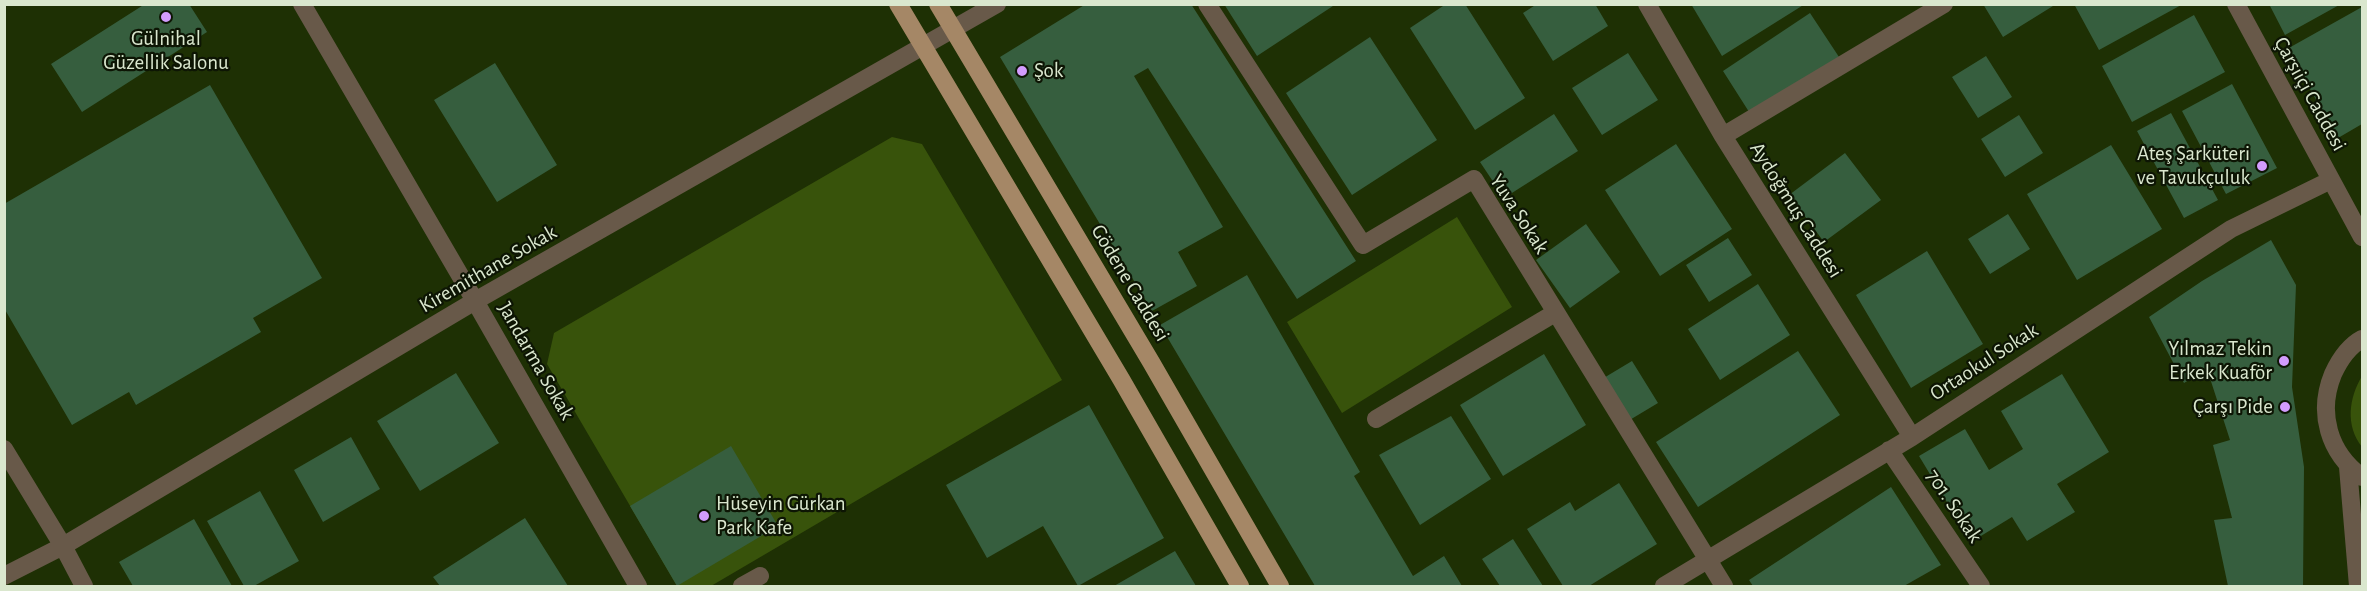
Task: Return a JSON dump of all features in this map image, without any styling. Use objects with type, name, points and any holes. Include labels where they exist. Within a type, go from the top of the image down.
[{"type":"main road","points":[[898,4],[1121,379],[1240,586]]},
{"type":"main road","name":"Gödene Caddesi","points":[[938,4],[1151,362],[1280,586]]},
{"type":"street","name":"Jandarma Sokak","points":[[302,4],[638,586]]},
{"type":"street","name":"Kiremithane Sokak","points":[[4,576],[63,546],[475,301],[997,4]]},
{"type":"street","name":"Yuva Sokak","points":[[1208,4],[1363,245],[1474,179],[1724,586]]},
{"type":"street","name":"Aydoğmuş Caddesi","points":[[1647,4],[1723,136],[1912,436]]},
{"type":"street","points":[[1723,136],[1944,4]]},
{"type":"street","name":"Çarşıiçi Caddesi","points":[[2235,4],[2362,237]]},
{"type":"street","name":"Ortaokul Sokak","points":[[1664,586],[1890,450],[2231,229],[2331,180]]},
{"type":"street","points":[[1376,419],[1555,313]]},
{"type":"street","points":[[2358,586],[2355,472],[2332,444],[2325,416],[2327,388],[2338,362],[2362,339]]},
{"type":"street","points":[[4,449],[63,546],[84,586]]},
{"type":"street","name":"701. Sokak","points":[[1890,450],[1981,586]]},
{"type":"street","points":[[742,586],[760,576]]},
{"type":"green space","points":[[892,137],[922,144],[1062,380],[711,586],[677,586],[547,364],[554,333]]},
{"type":"green space","points":[[1457,217],[1512,307],[1342,413],[1287,322]]},
{"type":"green space","points":[[2362,376],[2362,447],[2353,430],[2351,412],[2354,393]]},
{"type":"building","points":[[145,4],[189,4],[207,32],[82,112],[51,64]]},
{"type":"building","points":[[1086,4],[1191,4],[1356,261],[1297,299],[1148,68],[1134,76],[1223,227],[1178,252],[1197,286],[1152,311],[1000,57]]},
{"type":"building","points":[[1224,4],[1336,4],[1257,56]]},
{"type":"building","points":[[1446,4],[1465,4],[1525,98],[1475,130],[1410,28]]},
{"type":"building","points":[[1537,4],[1595,4],[1608,26],[1553,61],[1523,13]]},
{"type":"building","points":[[1691,4],[1805,4],[1722,56]]},
{"type":"building","points":[[1983,4],[2052,4],[2053,6],[2003,37]]},
{"type":"building","points":[[2074,4],[2183,4],[2099,50]]},
{"type":"building","points":[[2269,4],[2341,4],[2285,35]]},
{"type":"building","points":[[2362,7],[2362,124],[2338,138],[2287,49]]},
{"type":"building","points":[[1810,13],[1839,57],[1751,115],[1723,71]]},
{"type":"building","points":[[2194,15],[2225,72],[2132,122],[2102,66]]},
{"type":"building","points":[[1370,37],[1437,140],[1352,195],[1286,93]]},
{"type":"building","points":[[1628,53],[1658,100],[1602,135],[1572,88]]},
{"type":"building","points":[[1986,56],[2012,97],[1978,118],[1952,77]]},
{"type":"building","points":[[495,63],[557,165],[497,202],[434,100]]},
{"type":"building","points":[[2232,84],[2277,168],[2226,194],[2182,111]]},
{"type":"building","points":[[210,85],[322,278],[253,318],[261,332],[136,405],[129,392],[72,425],[4,308],[4,204]]},
{"type":"building","points":[[2171,113],[2218,200],[2184,218],[2137,131]]},
{"type":"building","points":[[1554,114],[1578,151],[1504,198],[1480,162]]},
{"type":"building","points":[[2019,115],[2043,153],[2005,177],[1981,139]]},
{"type":"building","points":[[1676,144],[1732,229],[1660,276],[1605,190]]},
{"type":"building","points":[[2111,145],[2162,229],[2077,280],[2027,194]]},
{"type":"building","points":[[1845,153],[1881,200],[1824,242],[1789,195]]},
{"type":"building","points":[[2008,214],[2030,249],[1990,274],[1968,239]]},
{"type":"building","points":[[1586,224],[1620,272],[1570,308],[1536,260]]},
{"type":"building","points":[[1728,238],[1752,275],[1709,302],[1686,265]]},
{"type":"building","points":[[2271,240],[2296,285],[2292,387],[2304,467],[2303,586],[2228,586],[2214,520],[2232,518],[2213,445],[2230,440],[2207,369],[2184,383],[2149,317],[2202,281]]},
{"type":"building","points":[[1927,251],[1983,344],[1911,388],[1856,295]]},
{"type":"building","points":[[1247,275],[1360,472],[1354,476],[1413,576],[1444,556],[1462,586],[1315,586],[1160,325]]},
{"type":"building","points":[[1758,284],[1790,335],[1720,380],[1688,329]]},
{"type":"building","points":[[1798,351],[1840,415],[1698,507],[1656,442]]},
{"type":"building","points":[[1544,354],[1586,425],[1503,476],[1460,405]]},
{"type":"building","points":[[1632,361],[1658,403],[1628,421],[1602,379]]},
{"type":"building","points":[[456,373],[499,443],[420,491],[377,421]]},
{"type":"building","points":[[2062,374],[2109,452],[2057,484],[2075,512],[2027,541],[2012,517],[1971,542],[1919,456],[1965,429],[1989,470],[2023,449],[2001,411]]},
{"type":"building","points":[[1089,405],[1164,538],[1078,586],[1043,526],[987,558],[946,485]]},
{"type":"building","points":[[1451,416],[1491,479],[1420,525],[1379,455]]},
{"type":"building","points":[[351,437],[380,489],[323,522],[294,470]]},
{"type":"building","name":"Hüseyin Gürkan Park Kafe","points":[[731,446],[778,526],[677,586],[630,506]]},
{"type":"building","points":[[1619,483],[1657,544],[1589,586],[1563,586],[1527,529],[1570,502],[1575,511]]},
{"type":"building","points":[[1891,487],[1941,565],[1904,586],[1753,586],[1749,580]]},
{"type":"building","points":[[260,491],[299,561],[254,586],[244,586],[207,521]]},
{"type":"building","points":[[525,518],[568,586],[440,586],[433,577]]},
{"type":"building","points":[[194,519],[232,586],[133,586],[119,562]]},
{"type":"building","points":[[1513,539],[1543,586],[1500,586],[1482,559]]},
{"type":"building","points":[[1175,551],[1196,586],[1114,586]]},
{"type":"place","name":"Gülnihal Güzellik Salonu","points":[[166,17]]},
{"type":"place","name":"Şok","points":[[1022,71]]},
{"type":"place","name":"Ateş Şarküteri ve Tavukçuluk","points":[[2262,166]]},
{"type":"place","name":"Yılmaz Tekin Erkek Kuaför","points":[[2284,361]]},
{"type":"place","name":"Çarşı Pide","points":[[2285,407]]},
{"type":"place","name":"Hüseyin Gürkan Park Kafe","points":[[704,516]]}]
